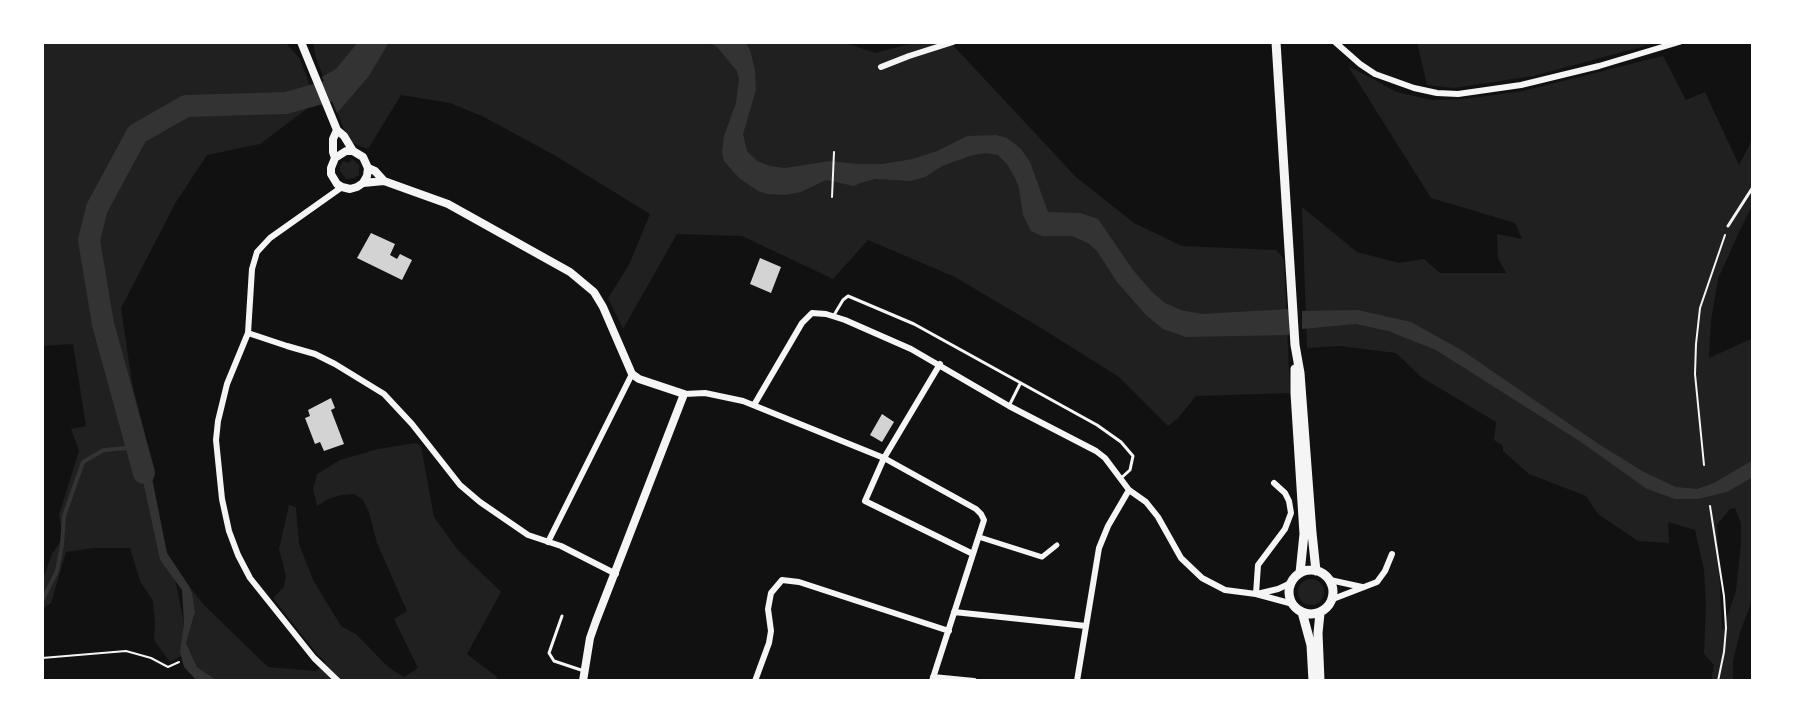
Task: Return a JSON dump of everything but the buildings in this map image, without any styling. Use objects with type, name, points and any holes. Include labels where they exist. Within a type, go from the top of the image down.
[{"type":"main road","points":[[1276,42],[1293,295],[1295,393],[1304,534],[1300,573]]},
{"type":"main road","points":[[1295,350],[1300,373],[1316,571]]},
{"type":"main road","points":[[1316,571],[1330,580],[1333,599],[1320,613],[1302,612],[1290,598],[1291,583],[1300,573],[1316,571]]},
{"type":"main road","points":[[1302,612],[1311,645],[1313,681]]},
{"type":"main road","points":[[1320,613],[1320,681]]},
{"type":"street","points":[[301,42],[337,130],[353,151],[363,157],[368,168],[363,183],[350,189],[333,180],[331,174],[335,158],[346,151],[353,151]]},
{"type":"street","points":[[881,67],[953,42]]},
{"type":"street","points":[[1335,42],[1375,74],[1414,88],[1458,94],[1521,85],[1679,42]]},
{"type":"street","points":[[335,158],[333,139],[337,130]]},
{"type":"street","points":[[368,168],[384,181]]},
{"type":"street","points":[[363,183],[384,181],[448,204],[582,281],[594,292],[603,307],[632,374],[639,379],[684,394],[705,393],[754,405],[884,458],[976,509],[984,520],[933,679],[974,681]]},
{"type":"street","points":[[338,681],[314,658],[250,578],[238,555],[229,531],[218,478],[216,440],[227,384],[248,333],[252,269],[257,252],[270,238],[342,187]]},
{"type":"street","points":[[754,405],[802,323],[812,313],[833,316],[880,334],[940,364],[1009,406],[1096,451],[1129,490],[1146,502],[1181,558],[1202,578],[1225,590],[1293,604]]},
{"type":"street","points":[[248,333],[315,354],[384,394],[460,485],[507,522],[528,535],[561,546],[616,574]]},
{"type":"street","points":[[940,364],[884,458],[865,501],[973,554]]},
{"type":"street","points":[[548,542],[632,374]]},
{"type":"street","points":[[584,676],[590,638],[684,394]]},
{"type":"street","points":[[1256,594],[1258,565],[1285,529],[1291,513],[1285,493],[1274,483]]},
{"type":"street","points":[[1077,681],[1099,548],[1129,490]]},
{"type":"street","points":[[979,537],[1042,557],[1057,545]]},
{"type":"street","points":[[1333,599],[1377,582],[1392,554]]},
{"type":"street","points":[[755,681],[769,643],[771,593],[782,580],[799,582],[949,631]]},
{"type":"street","points":[[1330,580],[1362,587]]},
{"type":"street","points":[[1256,594],[1291,583]]},
{"type":"street","points":[[954,612],[1086,626]]},
{"type":"lane","points":[[1728,226],[1753,187]]},
{"type":"lane","points":[[833,316],[848,296],[914,324],[1097,425],[1130,450],[1133,463],[1120,479]]},
{"type":"lane","points":[[1009,406],[1020,383]]},
{"type":"lane","points":[[562,616],[549,653],[554,661],[584,676]]},
{"type":"path","points":[[832,197],[834,152]]},
{"type":"path","points":[[1704,465],[1695,374],[1696,344],[1700,308],[1728,226]]},
{"type":"path","points":[[1710,506],[1726,628],[1718,681]]},
{"type":"path","points":[[42,658],[126,651],[168,667],[179,662]]},
{"type":"shaded area","points":[[42,42],[285,42],[300,59],[316,102],[260,144],[207,155],[176,202],[121,308],[132,383],[145,434],[145,443],[135,446],[160,560],[175,579],[184,623],[181,656],[170,662],[154,640],[153,601],[140,581],[130,548],[66,552],[51,603],[42,609],[42,581],[52,554],[63,537],[59,515],[79,451],[71,429],[86,426],[73,344],[42,346]]},
{"type":"shaded area","points":[[313,42],[843,42],[875,53],[917,42],[950,42],[1076,177],[1134,223],[1182,246],[1276,250],[1284,259],[1290,393],[1196,396],[1168,426],[1119,377],[1041,328],[955,277],[868,240],[833,279],[742,236],[677,234],[623,329],[608,298],[629,265],[650,214],[554,155],[484,117],[450,103],[401,95],[368,149],[353,143],[345,132],[316,58]]},
{"type":"shaded area","points":[[358,42],[389,42],[369,76],[337,113],[322,77],[336,69]]},
{"type":"shaded area","points":[[708,42],[745,42],[750,50],[756,90],[743,134],[747,151],[757,161],[785,168],[830,161],[882,164],[913,159],[967,136],[996,135],[1007,138],[1021,149],[1030,162],[1048,212],[1080,213],[1098,219],[1133,270],[1165,303],[1201,314],[1289,309],[1289,335],[1186,337],[1163,329],[1117,282],[1097,251],[1088,243],[1072,236],[1042,236],[1031,231],[1023,215],[1015,178],[998,155],[973,155],[910,181],[875,179],[854,186],[826,180],[801,192],[784,195],[758,191],[739,178],[724,161],[724,136],[736,103],[739,79],[737,71],[717,47]]},
{"type":"shaded area","points":[[1417,42],[1660,42],[1533,76],[1454,88],[1427,85]]},
{"type":"shaded area","points":[[1663,56],[1686,100],[1705,92],[1739,165],[1753,135],[1753,204],[1718,279],[1709,358],[1753,338],[1753,587],[1733,661],[1733,681],[1711,681],[1714,665],[1704,654],[1704,570],[1695,530],[1668,522],[1669,543],[1638,541],[1598,514],[1586,496],[1529,474],[1494,440],[1496,422],[1421,377],[1396,353],[1340,346],[1307,348],[1302,207],[1357,252],[1399,263],[1424,259],[1440,273],[1506,273],[1498,258],[1497,234],[1522,239],[1515,223],[1431,198],[1348,66],[1397,92],[1431,100],[1523,91]],"holes":[[[1735,508],[1741,523],[1736,591],[1722,631],[1717,525],[1730,509]]]},
{"type":"shaded area","points":[[352,159],[359,165],[359,175],[346,179],[340,166],[343,161],[349,163]]},
{"type":"shaded area","points":[[1358,310],[1411,322],[1463,351],[1600,445],[1676,487],[1697,489],[1714,483],[1753,460],[1753,477],[1727,492],[1698,499],[1675,499],[1647,489],[1581,442],[1436,350],[1388,331],[1356,324],[1302,329],[1302,311]]},
{"type":"shaded area","points":[[145,443],[167,553],[192,593],[195,612],[186,643],[197,667],[220,681],[197,681],[184,667],[180,652],[184,623],[182,590],[160,560],[135,445]]},
{"type":"shaded area","points":[[416,443],[421,446],[434,517],[458,550],[501,592],[467,654],[497,677],[496,681],[220,681],[197,667],[186,643],[195,612],[189,586],[204,605],[268,667],[316,671],[326,662],[273,598],[284,587],[286,576],[279,549],[289,505],[296,507],[299,544],[313,580],[341,626],[356,634],[388,667],[404,677],[418,668],[394,619],[407,611],[377,543],[363,500],[354,494],[341,495],[317,506],[313,489],[317,474],[340,460],[378,449]]},
{"type":"shaded area","points":[[1311,579],[1320,583],[1324,592],[1320,601],[1311,605],[1302,601],[1298,592],[1302,583]]},
{"type":"waterway","points":[[144,473],[103,324],[89,240],[97,208],[137,134],[186,106],[286,103],[340,88],[372,42]]},
{"type":"waterway","points":[[42,601],[57,571],[64,516],[83,462],[104,450],[138,447]]}]
